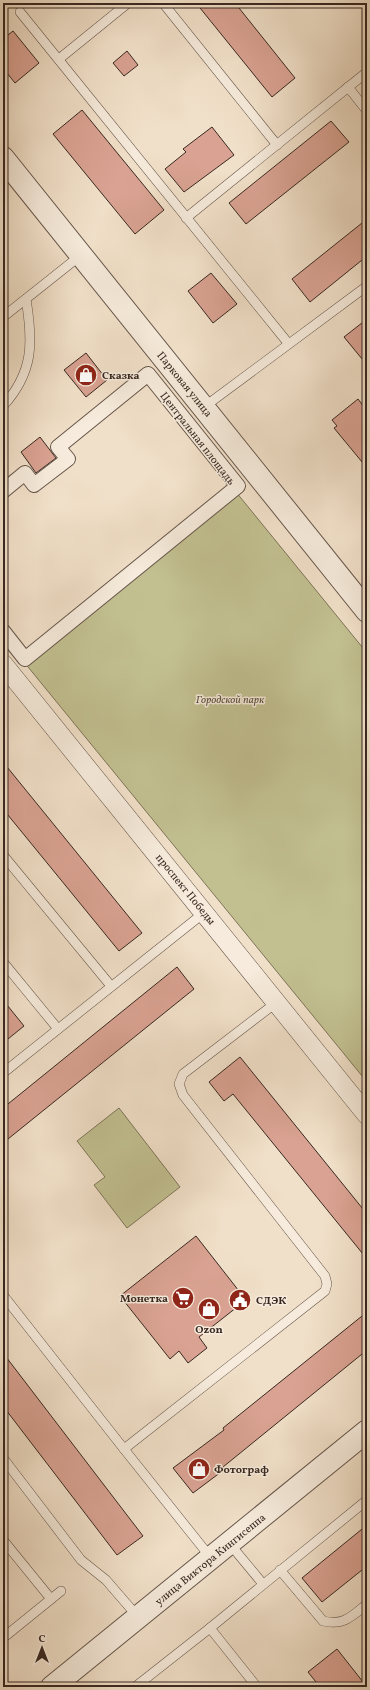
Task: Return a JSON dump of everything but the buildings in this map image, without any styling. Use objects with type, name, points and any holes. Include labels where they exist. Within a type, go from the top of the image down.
[{"type":"street","name":"Парковая улица","points":[[3,158],[367,611]]},
{"type":"street","name":"Центральная площадь","points":[[3,491],[25,473],[34,485],[68,459],[58,447],[148,374],[238,486],[25,659],[3,631]]},
{"type":"street","name":"проспект Победы","points":[[3,665],[205,912],[367,1115]]},
{"type":"street","name":"улица Виктора Кингисеппа","points":[[52,1687],[367,1431]]},
{"type":"lane","points":[[59,59],[128,3]]},
{"type":"lane","points":[[163,3],[277,145]]},
{"type":"lane","points":[[20,12],[288,343]]},
{"type":"lane","points":[[186,218],[367,72]]},
{"type":"lane","points":[[348,87],[367,111]]},
{"type":"lane","points":[[3,317],[81,255]]},
{"type":"lane","points":[[204,408],[288,343],[367,286]]},
{"type":"lane","points":[[3,406],[21,382],[28,367],[31,349],[26,299]]},
{"type":"lane","points":[[3,855],[112,986]]},
{"type":"lane","points":[[3,1073],[205,912]]},
{"type":"lane","points":[[3,962],[58,1029]]},
{"type":"lane","points":[[124,1449],[325,1291],[327,1284],[325,1276],[183,1095],[179,1084],[183,1074],[277,1002]]},
{"type":"lane","points":[[3,1295],[211,1558]]},
{"type":"lane","points":[[3,1458],[81,1560],[106,1580],[138,1617]]},
{"type":"lane","points":[[135,1687],[367,1500]]},
{"type":"lane","points":[[3,1540],[51,1599]]},
{"type":"lane","points":[[229,1544],[263,1584]]},
{"type":"lane","points":[[280,1570],[323,1622],[334,1624],[345,1621],[367,1604]]},
{"type":"lane","points":[[3,1638],[61,1591]]},
{"type":"lane","points":[[210,1628],[257,1687]]},
{"type":"green space","name":"Городской парк","points":[[236,492],[367,653],[367,1082],[24,662]]},
{"type":"green space","points":[[119,1108],[180,1187],[127,1228],[94,1185],[105,1177],[77,1141]]},
{"type":"place","name":"Сказка","points":[[86,375]]},
{"type":"place","name":"Монетка","points":[[183,1298]]},
{"type":"place","name":"СДЭК","points":[[240,1300]]},
{"type":"place","name":"Ozon","points":[[209,1309]]},
{"type":"place","name":"Фотограф","points":[[199,1469]]}]
